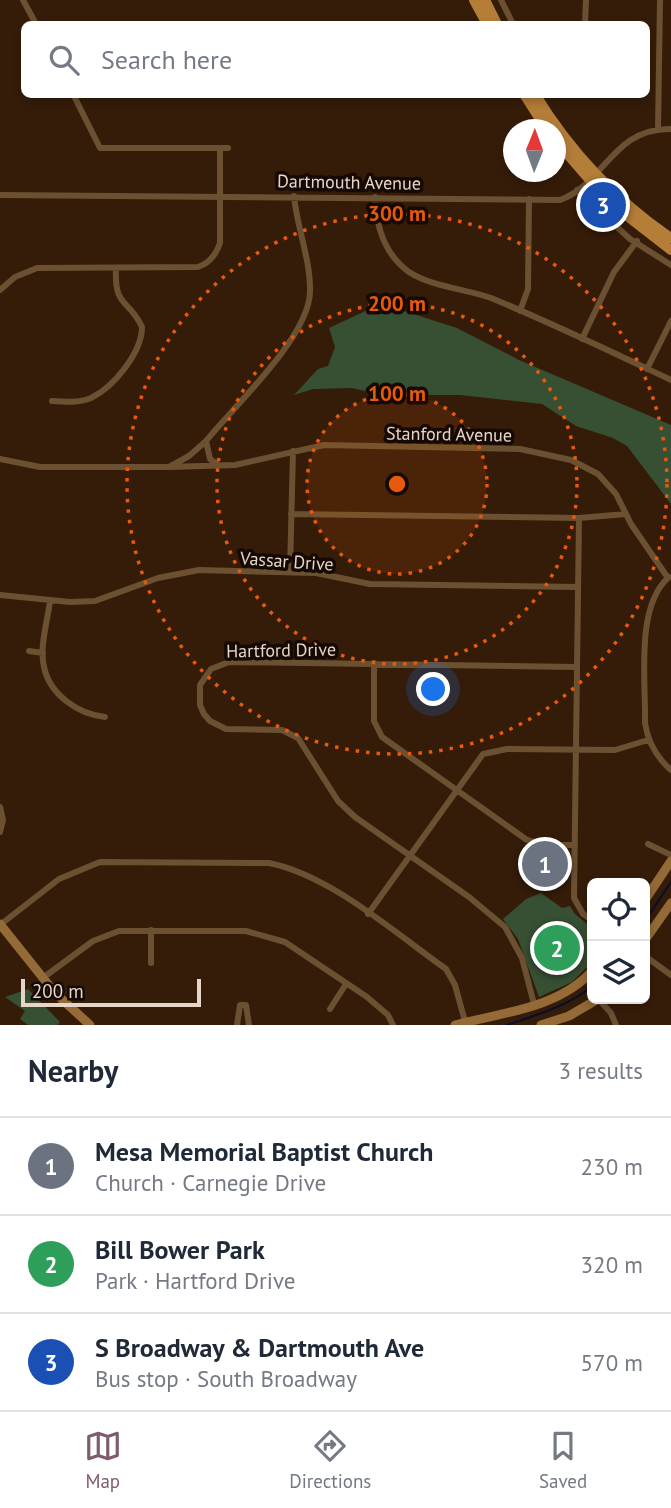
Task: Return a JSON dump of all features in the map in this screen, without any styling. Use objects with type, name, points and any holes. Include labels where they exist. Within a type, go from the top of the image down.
[{"type":"main road","points":[[474,0],[485,21]]},
{"type":"main road","points":[[485,0],[496,21]]},
{"type":"main road","points":[[527,98],[540,119]]},
{"type":"main road","points":[[538,98],[591,176],[671,238]]},
{"type":"main road","points":[[566,152],[630,221],[671,250]]},
{"type":"street","points":[[23,0],[34,21]]},
{"type":"street","points":[[500,0],[511,21]]},
{"type":"street","points":[[585,21],[586,0]]},
{"type":"street","points":[[657,129],[660,0]]},
{"type":"street","points":[[0,290],[15,277],[37,268],[198,267],[217,252],[220,243],[218,195],[224,148],[100,148],[75,98]]},
{"type":"street","points":[[671,129],[657,129],[636,136],[578,190],[606,218],[671,265]]},
{"type":"street","name":"Dartmouth Avenue","points":[[0,195],[560,200],[578,190]]},
{"type":"street","points":[[169,467],[189,457],[206,441],[305,319],[309,305],[309,278],[296,224],[293,196]]},
{"type":"street","points":[[375,197],[377,229],[382,240],[409,271],[470,290],[671,380]]},
{"type":"street","points":[[520,311],[528,289],[529,199]]},
{"type":"street","points":[[582,339],[614,272],[637,242]]},
{"type":"street","points":[[52,401],[81,401],[101,392],[139,346],[142,327],[116,292],[116,268]]},
{"type":"street","points":[[647,369],[671,321]]},
{"type":"street","points":[[206,441],[210,458],[218,465]]},
{"type":"street","name":"Stanford Avenue","points":[[0,459],[40,467],[218,465],[254,462],[324,445],[520,449],[544,453],[583,465],[598,474],[616,494],[626,514],[669,577]]},
{"type":"street","points":[[290,571],[293,451]]},
{"type":"street","points":[[291,514],[579,518],[626,514]]},
{"type":"street","points":[[579,518],[574,898],[587,917]]},
{"type":"street","name":"Vassar Drive","points":[[0,595],[70,602],[110,598],[177,572],[290,571],[370,584],[578,587]]},
{"type":"street","points":[[669,577],[652,597],[647,616],[645,723],[648,740],[671,770]]},
{"type":"street","points":[[50,600],[43,653],[48,676],[68,704],[89,715],[105,717]]},
{"type":"street","points":[[29,651],[43,653]]},
{"type":"street","name":"Hartford Drive","points":[[534,1004],[522,958],[505,927],[479,904],[409,856],[338,801],[299,738],[282,730],[219,727],[204,714],[198,695],[205,676],[219,664],[229,662],[577,667]]},
{"type":"street","points":[[374,663],[377,729],[387,742],[527,840],[546,845],[575,845]]},
{"type":"street","points":[[368,914],[476,760],[492,750],[615,750],[648,740]]},
{"type":"street","points":[[0,807],[3,820],[0,832]]},
{"type":"street","points":[[648,844],[671,855]]},
{"type":"street","points":[[90,1025],[55,993],[0,925],[71,872],[113,860],[269,863],[288,867],[325,884],[446,969],[452,976],[462,1024],[534,1004],[570,990],[587,975]]},
{"type":"street","points":[[650,892],[671,861]]},
{"type":"street","points":[[650,933],[671,902]]},
{"type":"street","points":[[151,930],[151,963]]},
{"type":"street","points":[[44,977],[93,941],[119,931],[246,931],[285,942],[367,997],[388,1015],[393,1025]]},
{"type":"street","points":[[650,960],[671,975]]},
{"type":"street","points":[[330,1009],[346,984]]},
{"type":"street","points":[[541,1025],[569,1016],[589,1004]]},
{"type":"street","points":[[603,1004],[611,1013],[616,1025]]},
{"type":"street","points":[[237,1025],[237,1010],[240,1005],[246,1005],[249,1025]]},
{"type":"green space","points":[[382,298],[404,311],[457,328],[519,360],[671,425],[671,504],[627,446],[613,438],[576,426],[542,404],[460,395],[382,395],[352,388],[313,389],[294,395],[318,369],[328,366],[335,347],[329,328],[374,307]]},
{"type":"green space","points":[[541,893],[562,908],[570,906],[587,924],[587,967],[572,982],[539,997],[518,939],[503,919],[526,899]]},
{"type":"green space","points":[[28,989],[60,1022],[58,1025],[28,1025],[20,1019],[25,1011],[5,997]]},
{"type":"waterway","points":[[650,914],[671,882]]},
{"type":"waterway","points":[[507,1025],[541,1014],[587,990]]},
{"type":"place","name":"S Broadway & Dartmouth Ave","points":[[603,205]]},
{"type":"place","name":"Mesa Memorial Baptist Church","points":[[545,864]]},
{"type":"place","name":"Bill Bower Park","points":[[557,948]]}]
